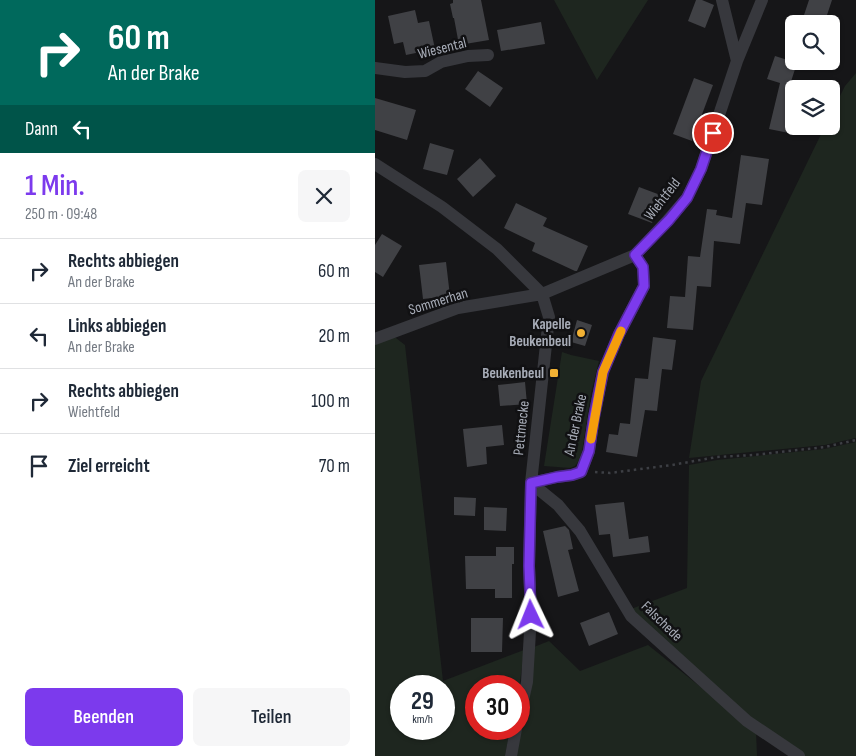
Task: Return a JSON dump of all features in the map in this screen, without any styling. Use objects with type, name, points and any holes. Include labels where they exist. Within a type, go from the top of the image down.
[{"type":"street","points":[[722,0],[737,61]]},
{"type":"street","name":"Wiehtfeld","points":[[541,294],[635,255],[669,220],[687,198],[701,169],[737,61],[762,0]]},
{"type":"street","name":"Wiesental","points":[[375,68],[405,72],[425,71],[441,62],[468,56],[488,55]]},
{"type":"street","name":"Pettmecke","points":[[375,164],[442,207],[497,249],[541,294],[549,317],[531,483],[530,625],[527,675]]},
{"type":"street","name":"An der Brake","points":[[531,483],[581,472],[589,451],[603,372],[619,334],[644,286],[643,267],[635,255]]},
{"type":"street","name":"Sommerhan","points":[[375,339],[458,308],[541,294]]},
{"type":"street","name":"Falschede","points":[[531,483],[557,505],[580,531],[631,616],[747,721],[799,756]]},
{"type":"street","points":[[511,756],[514,740]]},
{"type":"path","points":[[581,472],[610,473],[717,457],[825,447],[856,440]]},
{"type":"shaded area","points":[[554,0],[648,0],[597,80]]},
{"type":"shaded area","points":[[856,73],[856,438],[825,445],[689,458],[701,381],[821,135],[840,135],[840,96],[845,86]]},
{"type":"shaded area","points":[[392,335],[405,345],[442,675],[390,675],[390,740],[455,740],[455,676],[524,650],[521,675],[465,675],[465,740],[508,740],[505,756],[375,756],[375,342]]},
{"type":"shaded area","points":[[562,352],[599,361],[591,393],[581,458],[575,466],[570,468],[544,466]]},
{"type":"shaded area","points":[[856,442],[856,756],[804,756],[749,718],[631,609],[687,588],[689,465],[717,460],[824,449]]},
{"type":"shaded area","points":[[549,641],[580,671],[648,645],[756,731],[757,756],[515,756],[519,740],[530,740],[530,688],[534,647]]},
{"type":"building","points":[[453,0],[481,0],[489,40],[459,45],[450,4],[453,3]]},
{"type":"building","points":[[696,0],[702,0],[714,5],[705,28],[688,21]]},
{"type":"building","points":[[809,0],[832,0],[827,15],[804,15]]},
{"type":"building","points":[[415,10],[418,23],[429,21],[435,49],[406,55],[403,42],[394,44],[388,16]]},
{"type":"building","points":[[541,22],[545,44],[501,51],[497,30]]},
{"type":"building","points":[[775,56],[785,59],[785,70],[795,70],[791,80],[785,80],[785,132],[769,129],[780,83],[767,79]]},
{"type":"building","points":[[478,71],[503,88],[490,107],[465,89]]},
{"type":"building","points":[[694,78],[713,85],[692,141],[673,134]]},
{"type":"building","points":[[375,98],[416,110],[407,140],[375,130]]},
{"type":"building","points":[[430,143],[454,150],[447,175],[423,169]]},
{"type":"building","points":[[741,155],[769,159],[762,205],[746,203],[740,244],[714,241],[711,287],[697,286],[693,330],[667,328],[670,296],[685,297],[688,256],[700,257],[707,209],[717,210],[716,215],[732,218]]},
{"type":"building","points":[[480,158],[496,176],[473,197],[457,179]]},
{"type":"building","points":[[639,187],[663,196],[652,223],[628,214]]},
{"type":"building","points":[[516,203],[547,218],[543,226],[588,246],[577,271],[532,251],[535,243],[504,228]]},
{"type":"building","points":[[382,234],[402,246],[383,277],[375,272],[375,245]]},
{"type":"building","points":[[446,262],[450,296],[423,299],[419,265]]},
{"type":"building","name":"Kapelle Beukenbeul","points":[[577,320],[592,325],[585,346],[571,342]]},
{"type":"building","points":[[653,337],[676,340],[672,370],[662,369],[657,411],[645,410],[637,457],[606,452],[609,434],[618,435],[620,423],[630,424],[635,378],[648,379]]},
{"type":"building","points":[[525,382],[527,404],[500,406],[498,385]]},
{"type":"building","points":[[502,425],[504,445],[486,447],[487,464],[467,467],[463,429]]},
{"type":"building","points":[[454,497],[476,498],[475,516],[454,515]]},
{"type":"building","points":[[624,502],[629,539],[648,536],[650,552],[613,557],[610,534],[599,535],[595,505]]},
{"type":"building","points":[[484,507],[507,508],[506,531],[484,530]]},
{"type":"building","points":[[565,526],[569,530],[573,549],[568,550],[579,591],[558,597],[543,531]]},
{"type":"building","points":[[496,547],[514,547],[512,598],[495,598],[495,589],[466,589],[465,556],[496,556]]},
{"type":"building","points":[[609,612],[618,634],[589,646],[580,623]]},
{"type":"building","points":[[471,618],[503,618],[502,652],[471,652]]},
{"type":"slow traffic","points":[[591,439],[603,372],[621,331]]},
{"type":"place","name":"Kapelle Beukenbeul","points":[[581,333]]},
{"type":"place","name":"Beukenbeul","points":[[554,373]]},
{"type":"route","points":[[531,615],[529,566],[531,483],[581,472],[589,451],[603,372],[619,334],[644,286],[643,267],[635,255],[669,220],[687,198],[701,169],[713,133]]}]
